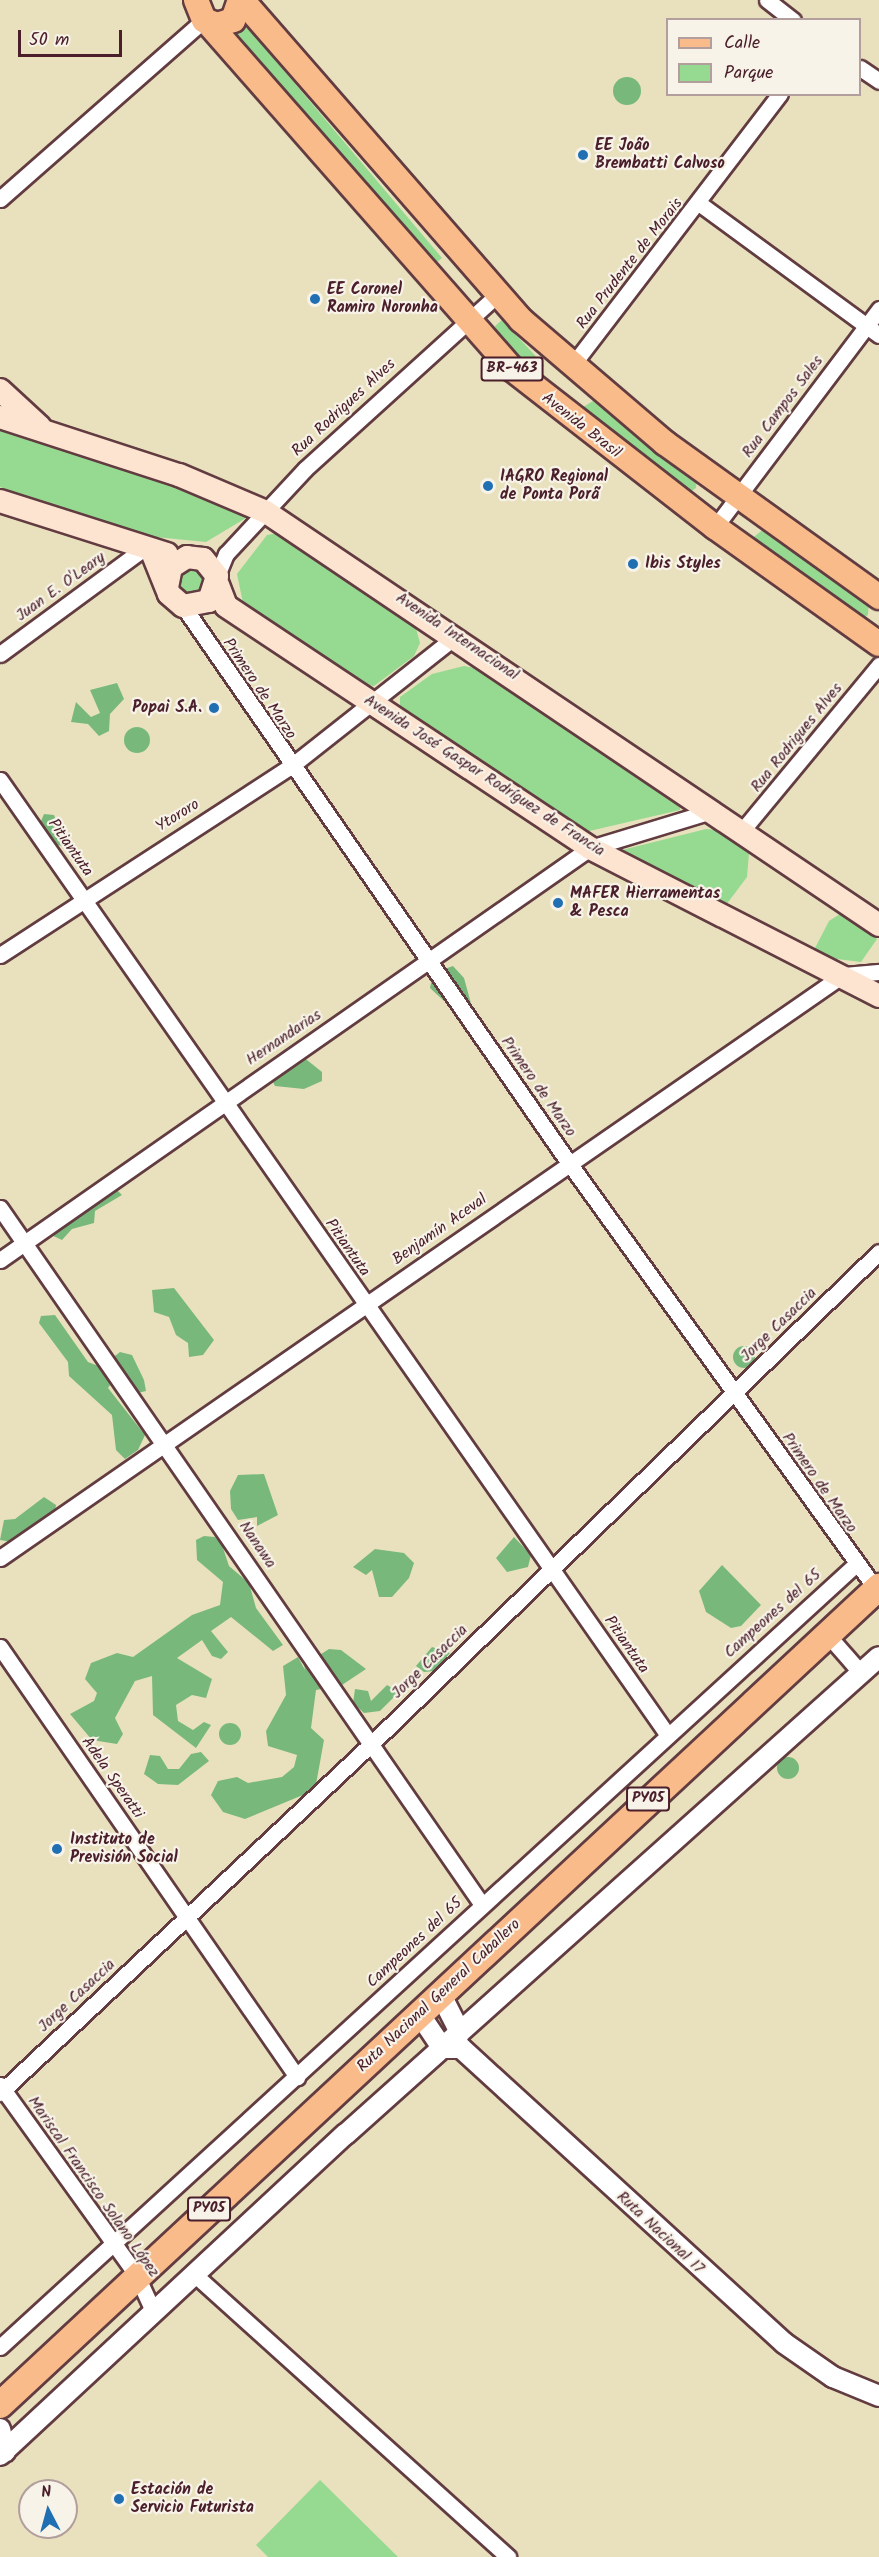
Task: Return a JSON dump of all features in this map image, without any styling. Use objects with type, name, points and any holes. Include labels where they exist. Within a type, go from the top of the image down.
[{"type":"highway","name":"Ruta Nacional General Caballero","points":[[0,2405],[420,2015],[826,1633],[878,1588]]},
{"type":"main road","points":[[199,10],[233,20],[241,0]]},
{"type":"main road","name":"BR-463","points":[[241,0],[496,296],[571,367],[665,443],[742,493],[879,597]]},
{"type":"main road","name":"Avenida Brasil","points":[[199,10],[467,321],[549,403],[715,527],[879,644]]},
{"type":"main road","points":[[0,390],[40,427]]},
{"type":"main road","name":"Avenida Internacional","points":[[0,417],[40,427],[228,493],[266,512],[456,636],[879,925]]},
{"type":"main road","points":[[0,501],[148,551],[190,557],[210,563],[226,606]]},
{"type":"main road","points":[[148,551],[166,587],[196,611],[217,580]]},
{"type":"main road","points":[[166,587],[171,567],[190,557]]},
{"type":"main road","name":"Avenida José Gaspar Rodríguez de Francia","points":[[196,611],[226,606],[590,848],[843,975],[879,996]]},
{"type":"street","points":[[767,0],[790,18]]},
{"type":"street","points":[[0,199],[199,10]]},
{"type":"street","points":[[861,69],[879,81]]},
{"type":"street","name":"Rua Prudente de Morais","points":[[571,367],[700,204],[779,96]]},
{"type":"street","points":[[700,204],[879,335]]},
{"type":"street","name":"Rua Rodrigues Alves","points":[[226,554],[351,422],[496,296]]},
{"type":"street","name":"Rua Campos Sales","points":[[715,527],[879,309]]},
{"type":"street","name":"Juan E. O'Leary","points":[[0,654],[148,551]]},
{"type":"street","points":[[190,557],[226,554],[217,580]]},
{"type":"street","name":"Primero de Marzo","points":[[196,611],[290,767],[430,962],[568,1163],[855,1565],[878,1588]]},
{"type":"street","name":"Ytororo","points":[[0,955],[82,898],[290,767],[373,704],[456,636]]},
{"type":"street","name":"Rua Rodrigues Alves","points":[[741,832],[879,665]]},
{"type":"street","name":"Pitiantuta","points":[[0,780],[364,1304],[667,1734]]},
{"type":"street","name":"Hernandarias","points":[[0,1260],[223,1101],[430,962],[590,848],[712,811]]},
{"type":"street","points":[[843,975],[879,972]]},
{"type":"street","name":"Benjamín Aceval","points":[[0,1558],[166,1445],[364,1304],[843,975]]},
{"type":"street","name":"Nanawa","points":[[0,1208],[482,1905]]},
{"type":"street","name":"Jorge Casaccia","points":[[1,2089],[371,1744],[879,1252]]},
{"type":"street","name":"Campeones del 65","points":[[0,2347],[114,2246],[667,1734],[855,1565]]},
{"type":"street","points":[[826,1633],[861,1673]]},
{"type":"street","name":"Adela Speratti","points":[[0,1647],[297,2077]]},
{"type":"street","points":[[2,2453],[194,2274],[879,1657]]},
{"type":"street","name":"Ruta Nacional 17","points":[[441,1995],[452,2043]]},
{"type":"street","name":"Ruta Nacional 17","points":[[420,2015],[766,2329],[810,2364],[879,2396]]},
{"type":"street","name":"Mariscal Francisco Solano López","points":[[1,2089],[137,2276],[154,2313]]},
{"type":"street","points":[[194,2274],[508,2557]]},
{"type":"street","points":[[0,2429],[2,2453]]},
{"type":"green space","points":[[239,26],[249,29],[442,258],[425,272],[225,29]]},
{"type":"green space","points":[[627,77],[637,81],[641,91],[637,101],[627,105],[617,101],[613,91],[617,81]]},
{"type":"green space","points":[[502,320],[544,365],[535,386],[503,353],[495,326]]},
{"type":"green space","points":[[593,401],[697,475],[696,488],[687,494],[580,409]]},
{"type":"green space","points":[[0,426],[238,508],[246,518],[206,542],[125,534],[0,487]]},
{"type":"green space","points":[[765,528],[869,601],[868,615],[859,621],[750,540]]},
{"type":"green space","points":[[279,533],[414,621],[420,643],[414,656],[374,686],[366,685],[243,603],[237,574],[267,535]]},
{"type":"green space","points":[[196,566],[207,577],[199,596],[179,593],[177,573]]},
{"type":"green space","points":[[464,666],[480,669],[680,804],[680,810],[585,832],[400,706],[400,697],[432,674]]},
{"type":"green space","points":[[117,683],[124,699],[110,714],[109,731],[99,736],[88,724],[71,722],[76,702],[91,717],[100,713],[90,690]]},
{"type":"green space","points":[[137,727],[146,731],[150,740],[146,749],[137,753],[128,749],[124,740],[128,731]]},
{"type":"green space","points":[[44,814],[54,815],[66,846],[54,845],[38,828]]},
{"type":"green space","points":[[706,829],[718,830],[749,853],[747,877],[726,905],[622,850]]},
{"type":"green space","points":[[843,912],[877,939],[861,962],[829,958],[814,950],[829,921]]},
{"type":"green space","points":[[453,966],[464,978],[472,1007],[463,1012],[451,997],[444,1001],[430,988],[433,973]]},
{"type":"green space","points":[[302,1056],[322,1072],[322,1081],[304,1089],[275,1086],[271,1078]]},
{"type":"green space","points":[[116,1189],[122,1195],[95,1211],[94,1223],[72,1229],[62,1240],[49,1234],[78,1210]]},
{"type":"green space","points":[[174,1288],[214,1340],[203,1355],[189,1357],[188,1343],[176,1335],[169,1317],[154,1312],[152,1290]]},
{"type":"green space","points":[[55,1315],[88,1362],[101,1367],[120,1352],[132,1355],[144,1380],[146,1391],[134,1394],[115,1378],[108,1388],[145,1435],[138,1450],[125,1459],[116,1450],[112,1415],[69,1376],[68,1362],[39,1323],[41,1316]]},
{"type":"green space","points":[[740,1346],[748,1346],[755,1353],[755,1361],[748,1368],[740,1368],[733,1361],[733,1353]]},
{"type":"green space","points":[[264,1474],[278,1515],[257,1526],[257,1517],[238,1520],[231,1509],[230,1491],[238,1475]]},
{"type":"green space","points":[[44,1497],[56,1505],[55,1512],[12,1542],[0,1540],[4,1520],[15,1519]]},
{"type":"green space","points":[[204,1536],[215,1537],[222,1545],[229,1566],[249,1583],[256,1608],[283,1645],[273,1651],[231,1617],[211,1631],[228,1652],[221,1659],[212,1656],[202,1640],[177,1658],[212,1679],[206,1698],[192,1695],[176,1705],[178,1721],[193,1730],[204,1722],[211,1725],[196,1748],[153,1715],[152,1676],[135,1681],[115,1718],[123,1734],[117,1744],[92,1740],[70,1714],[94,1701],[97,1693],[85,1679],[91,1663],[117,1653],[133,1657],[192,1615],[220,1605],[223,1582],[197,1560],[196,1540]]},
{"type":"green space","points":[[514,1537],[531,1555],[528,1567],[507,1572],[496,1558]]},
{"type":"green space","points":[[375,1549],[404,1553],[414,1563],[409,1578],[392,1597],[379,1597],[372,1570],[366,1575],[353,1567]]},
{"type":"green space","points":[[722,1565],[761,1605],[741,1626],[731,1628],[706,1612],[699,1591]]},
{"type":"green space","points":[[432,1647],[450,1653],[434,1671],[424,1672],[416,1666]]},
{"type":"green space","points":[[329,1649],[341,1650],[366,1669],[342,1685],[316,1690],[311,1728],[324,1740],[315,1790],[245,1819],[223,1812],[211,1795],[218,1781],[237,1777],[248,1783],[282,1777],[294,1767],[297,1755],[268,1746],[266,1731],[286,1695],[283,1666],[298,1657],[305,1670],[304,1665]]},
{"type":"green space","points":[[387,1685],[399,1692],[380,1711],[364,1713],[353,1703],[355,1689],[368,1691],[371,1701]]},
{"type":"green space","points":[[230,1723],[238,1726],[241,1734],[238,1742],[230,1745],[222,1742],[219,1734],[222,1726]]},
{"type":"green space","points":[[201,1752],[209,1761],[178,1785],[158,1784],[144,1774],[150,1755],[160,1756],[168,1769],[179,1769],[191,1754]]},
{"type":"green space","points":[[788,1757],[796,1760],[799,1768],[796,1776],[788,1779],[780,1776],[777,1768],[780,1760]]},
{"type":"green space","points":[[320,2480],[398,2557],[268,2557],[256,2545]]},
{"type":"place","name":"EE João Brembatti Calvoso","points":[[583,155]]},
{"type":"place","name":"EE Coronel Ramiro Noronha","points":[[315,299]]},
{"type":"place","name":"IAGRO Regional de Ponta Porã","points":[[488,486]]},
{"type":"place","name":"Ibis Styles","points":[[633,564]]},
{"type":"place","name":"Popai S.A.","points":[[214,708]]},
{"type":"place","name":"MAFER Hierramentas & Pesca","points":[[558,903]]},
{"type":"place","name":"Instituto de Previsión Social","points":[[57,1849]]},
{"type":"place","name":"Estación de Servicio Futurista","points":[[119,2499]]}]
